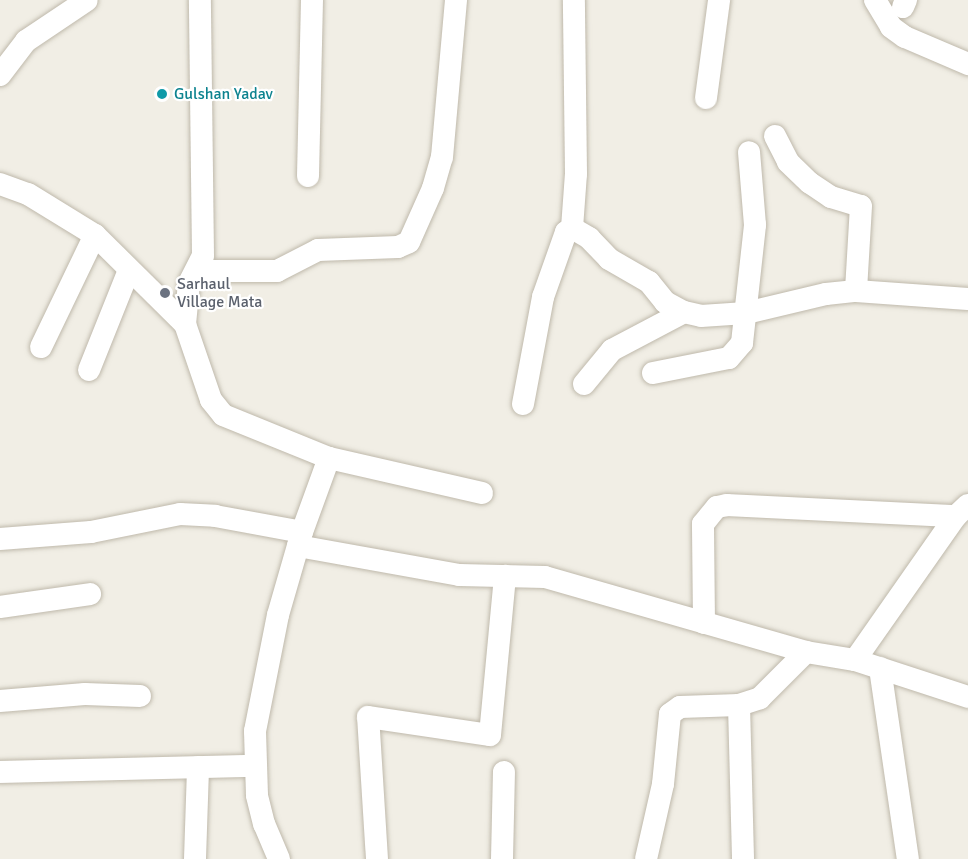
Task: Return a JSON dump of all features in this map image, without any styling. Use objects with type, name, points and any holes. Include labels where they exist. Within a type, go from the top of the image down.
[{"type":"street","points":[[0,75],[26,41],[87,0]]},
{"type":"street","points":[[200,0],[203,256],[189,283],[185,324],[211,400],[223,415],[329,458],[482,493]]},
{"type":"street","points":[[308,176],[312,0]]},
{"type":"street","points":[[196,271],[277,271],[318,250],[398,247],[409,242],[433,188],[442,157],[456,0]]},
{"type":"street","points":[[572,228],[576,174],[574,0]]},
{"type":"street","points":[[706,98],[719,0]]},
{"type":"street","points":[[875,0],[891,27],[904,37],[968,64]]},
{"type":"street","points":[[775,136],[788,162],[810,183],[831,197],[861,206],[856,291]]},
{"type":"street","points":[[653,373],[734,356],[742,343],[755,225],[749,152]]},
{"type":"street","points":[[0,184],[28,194],[95,235],[185,324]]},
{"type":"street","points":[[572,228],[589,238],[609,259],[644,278],[665,302],[684,312],[701,316],[746,314],[826,294],[856,291],[968,299]]},
{"type":"street","points":[[523,404],[543,297],[566,232],[572,228]]},
{"type":"street","points":[[41,347],[95,235]]},
{"type":"street","points":[[89,370],[129,270]]},
{"type":"street","points":[[585,384],[612,350],[684,312]]},
{"type":"street","points":[[279,859],[264,824],[254,766],[255,731],[278,615],[300,539],[329,458]]},
{"type":"street","points":[[704,623],[703,524],[717,507],[727,505],[962,511]]},
{"type":"street","points":[[855,660],[962,511]]},
{"type":"street","points":[[0,539],[92,532],[180,514],[215,516],[300,539],[459,575],[545,577],[806,652],[855,660],[968,697]]},
{"type":"street","points":[[377,859],[368,717],[490,735],[505,576]]},
{"type":"street","points":[[0,607],[90,594]]},
{"type":"street","points":[[646,859],[663,784],[670,714],[680,708],[739,705],[760,698],[806,652]]},
{"type":"street","points":[[880,669],[908,859]]},
{"type":"street","points":[[0,701],[85,694],[140,696]]},
{"type":"street","points":[[739,705],[743,859]]},
{"type":"street","points":[[0,772],[254,766]]},
{"type":"street","points":[[195,859],[198,767]]},
{"type":"street","points":[[502,859],[504,772]]},
{"type":"place","name":"Gulshan Yadav","points":[[162,94]]},
{"type":"place","name":"Sarhaul Village Mata","points":[[165,293]]}]
